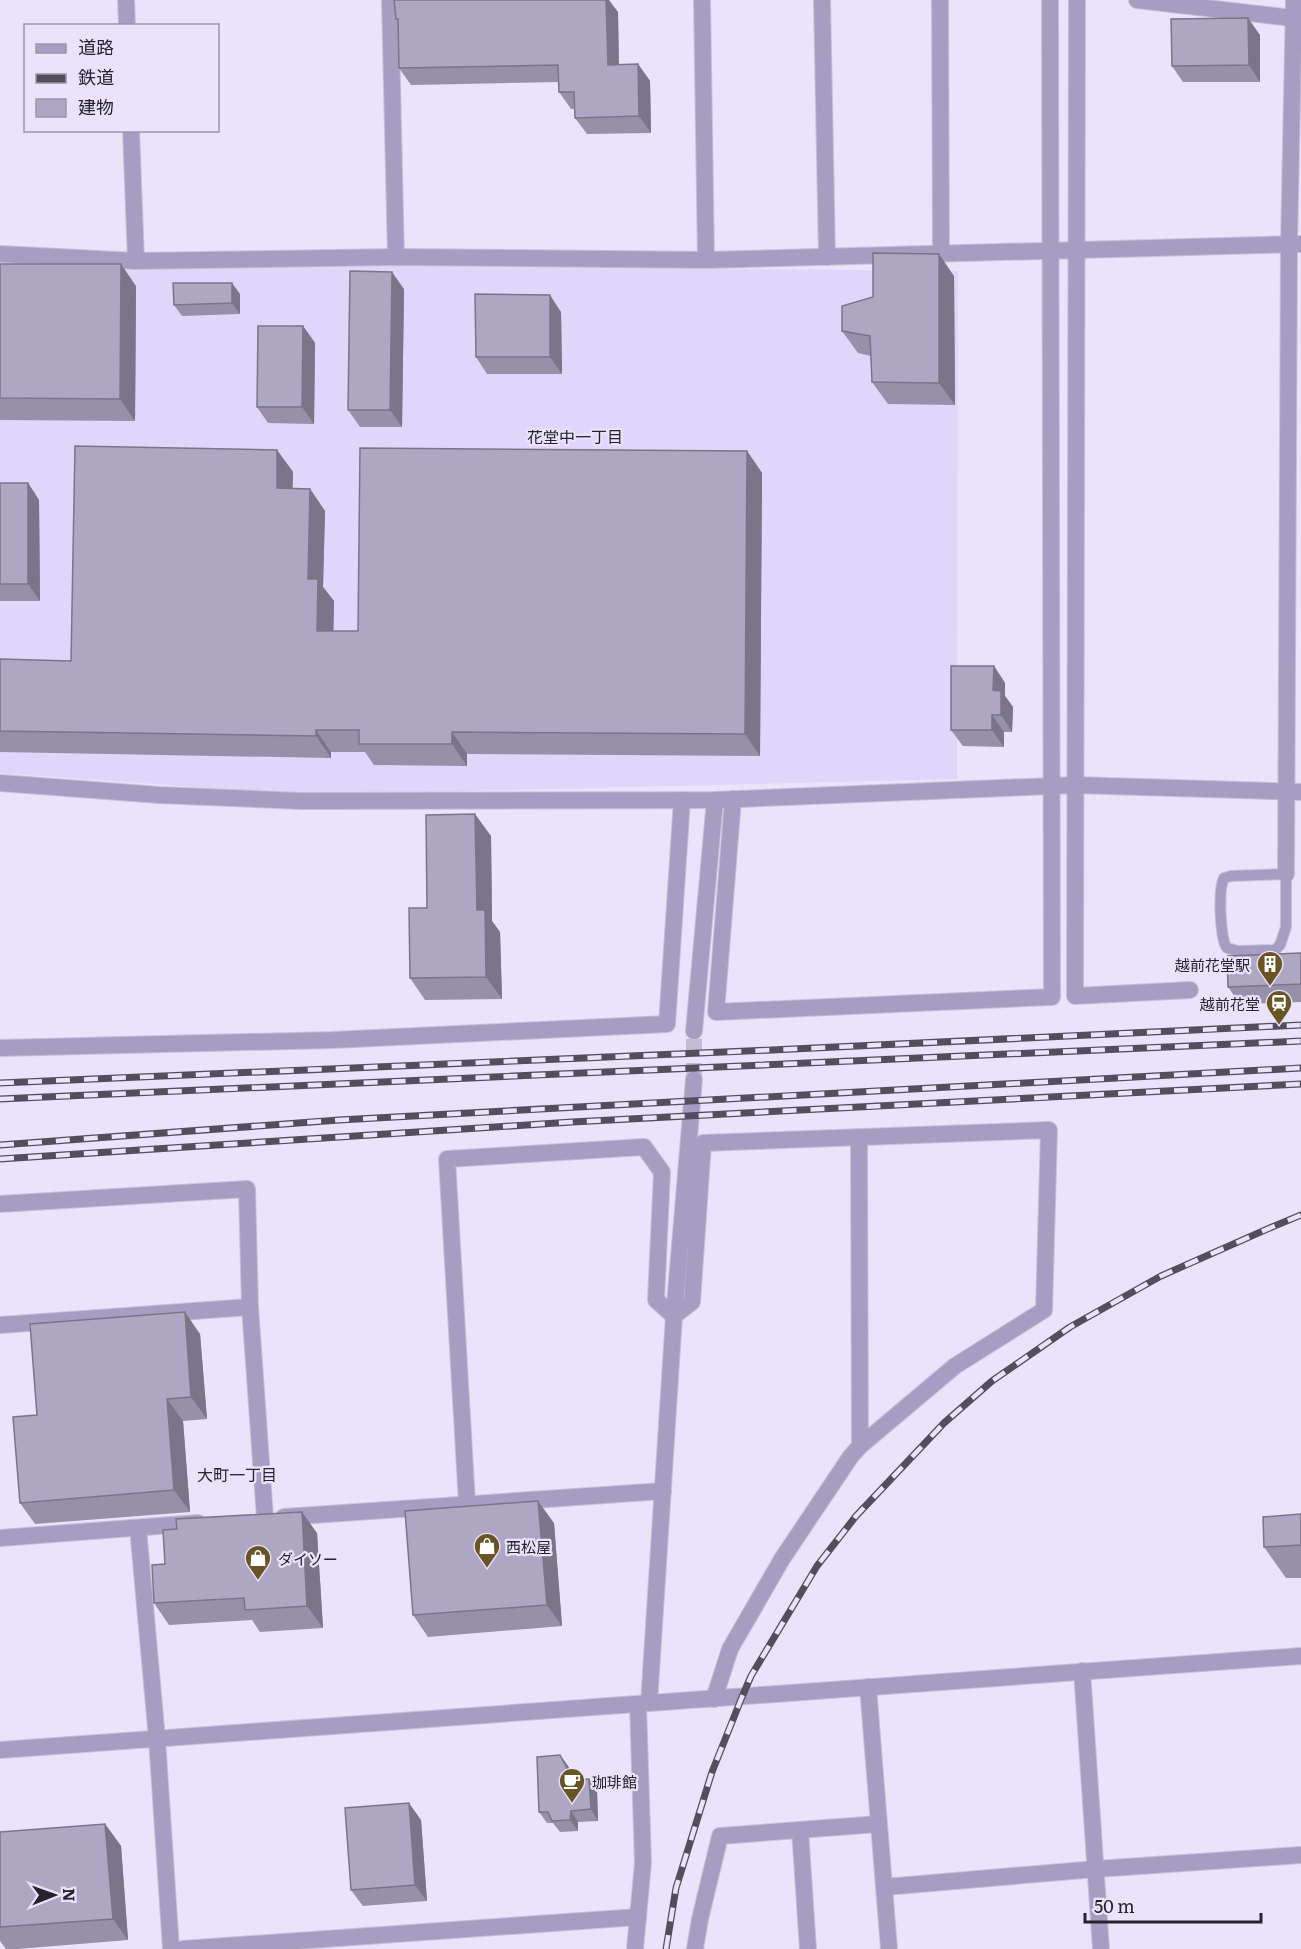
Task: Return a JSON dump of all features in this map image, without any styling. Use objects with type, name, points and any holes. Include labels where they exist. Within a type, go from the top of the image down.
[{"type":"street","points":[[126,0],[127,24]]},
{"type":"street","points":[[390,0],[396,257]]},
{"type":"street","points":[[702,0],[706,260]]},
{"type":"street","points":[[822,0],[827,257]]},
{"type":"street","points":[[940,0],[941,254]]},
{"type":"street","points":[[1050,0],[1052,997]]},
{"type":"street","points":[[1075,996],[1077,0]]},
{"type":"street","points":[[1137,0],[1297,18]]},
{"type":"street","points":[[1286,874],[1293,792],[1297,18],[1294,0]]},
{"type":"street","points":[[131,132],[136,261]]},
{"type":"street","points":[[0,254],[136,261],[396,257],[706,260],[1295,244]]},
{"type":"street","points":[[0,783],[159,795],[301,801],[715,800],[1075,785],[1293,792]]},
{"type":"street","points":[[733,799],[716,1012],[1191,990]]},
{"type":"street","points":[[0,1048],[333,1040],[667,1024],[682,800]]},
{"type":"street","points":[[694,1031],[715,800]]},
{"type":"street","points":[[635,1949],[643,1863],[644,1704],[663,1491],[674,1316],[694,1079]]},
{"type":"street","points":[[674,1316],[692,1302],[703,1143],[1049,1130],[1044,1310],[955,1366],[851,1456],[782,1559],[730,1649],[714,1699]]},
{"type":"street","points":[[860,1137],[860,1446]]},
{"type":"street","points":[[467,1503],[447,1159],[644,1147],[662,1172],[656,1299],[674,1316]]},
{"type":"street","points":[[0,1204],[247,1188],[259,1519],[663,1491]]},
{"type":"street","points":[[0,1325],[250,1307]]},
{"type":"street","points":[[0,1538],[219,1522]]},
{"type":"street","points":[[138,1528],[157,1739],[171,1949]]},
{"type":"street","points":[[0,1750],[1301,1656]]},
{"type":"street","points":[[1082,1671],[1101,1949]]},
{"type":"street","points":[[868,1688],[889,1949]]},
{"type":"street","points":[[695,1949],[699,1919],[720,1836],[879,1824]]},
{"type":"street","points":[[800,1830],[808,1949]]},
{"type":"street","points":[[885,1887],[1301,1855]]},
{"type":"street","points":[[183,1949],[373,1942],[638,1917]]},
{"type":"lane","points":[[1286,874],[1286,927],[1280,945],[1275,950],[1238,951],[1227,948],[1222,934],[1221,890],[1224,878],[1286,874]]},
{"type":"shaded area","points":[[0,262],[958,271],[957,779],[310,795],[0,773]]},
{"type":"building","points":[[394,0],[606,0],[608,65],[638,64],[639,116],[575,118],[574,92],[559,92],[558,65],[399,68],[398,19],[396,19]]},
{"type":"building","points":[[1248,18],[1249,65],[1172,66],[1171,19]]},
{"type":"building","points":[[873,253],[939,254],[939,383],[872,382],[870,336],[842,331],[842,306],[873,297]]},
{"type":"building","points":[[0,264],[121,264],[120,399],[0,398]]},
{"type":"building","points":[[350,271],[392,272],[390,410],[348,410]]},
{"type":"building","points":[[173,283],[232,283],[232,303],[174,305]]},
{"type":"building","points":[[475,294],[550,295],[550,357],[476,357]]},
{"type":"building","points":[[258,326],[303,326],[302,407],[257,407]]},
{"type":"building","points":[[75,446],[277,450],[277,488],[310,489],[308,579],[318,579],[317,631],[358,631],[360,448],[747,451],[745,734],[452,732],[452,744],[359,744],[359,730],[316,730],[316,736],[0,731],[0,659],[71,661]]},
{"type":"building","points":[[0,483],[28,483],[28,584],[0,584]]},
{"type":"building","points":[[951,666],[994,666],[993,690],[1001,691],[1001,715],[992,715],[992,730],[951,730]]},
{"type":"building","points":[[475,814],[477,910],[485,910],[486,977],[410,978],[409,908],[427,908],[426,815]]},
{"type":"building","points":[[1301,953],[1301,984],[1228,987],[1227,956]]},
{"type":"building","points":[[185,1312],[191,1397],[167,1399],[174,1490],[20,1503],[13,1417],[37,1415],[30,1324]]},
{"type":"building","points":[[538,1501],[547,1605],[413,1615],[405,1511]]},
{"type":"building","points":[[302,1512],[307,1606],[245,1610],[244,1598],[154,1603],[152,1565],[165,1564],[163,1530],[177,1529],[176,1519]]},
{"type":"building","points":[[1301,1514],[1301,1545],[1264,1547],[1263,1517]]},
{"type":"building","name":"珈琲館","points":[[560,1755],[573,1780],[589,1779],[591,1809],[571,1811],[570,1820],[552,1821],[548,1812],[539,1812],[537,1757]]},
{"type":"building","points":[[409,1803],[415,1885],[351,1890],[345,1808]]},
{"type":"building","points":[[105,1824],[113,1919],[0,1927],[0,1832]]},
{"type":"tunnel","points":[[694,1031],[694,1079]]},
{"type":"railway","points":[[0,1083],[1301,1025]]},
{"type":"railway","points":[[0,1099],[1301,1041]]},
{"type":"railway","points":[[0,1145],[339,1120],[1301,1068]]},
{"type":"railway","points":[[0,1159],[572,1122],[1301,1084]]},
{"type":"railway","points":[[666,1949],[676,1888],[712,1772],[751,1676],[817,1566],[856,1516],[944,1423],[992,1381],[1070,1327],[1161,1276],[1301,1215]]},
{"type":"place","name":"越前花堂駅","points":[[1270,987]]},
{"type":"place","name":"越前花堂","points":[[1279,1026]]},
{"type":"place","name":"西松屋","points":[[487,1569]]},
{"type":"place","name":"ダイソー","points":[[258,1581]]},
{"type":"place","name":"珈琲館","points":[[572,1804]]},
{"type":"district","name":"花堂中一丁目","points":[[575,436]]},
{"type":"district","name":"大町一丁目","points":[[237,1474]]}]
